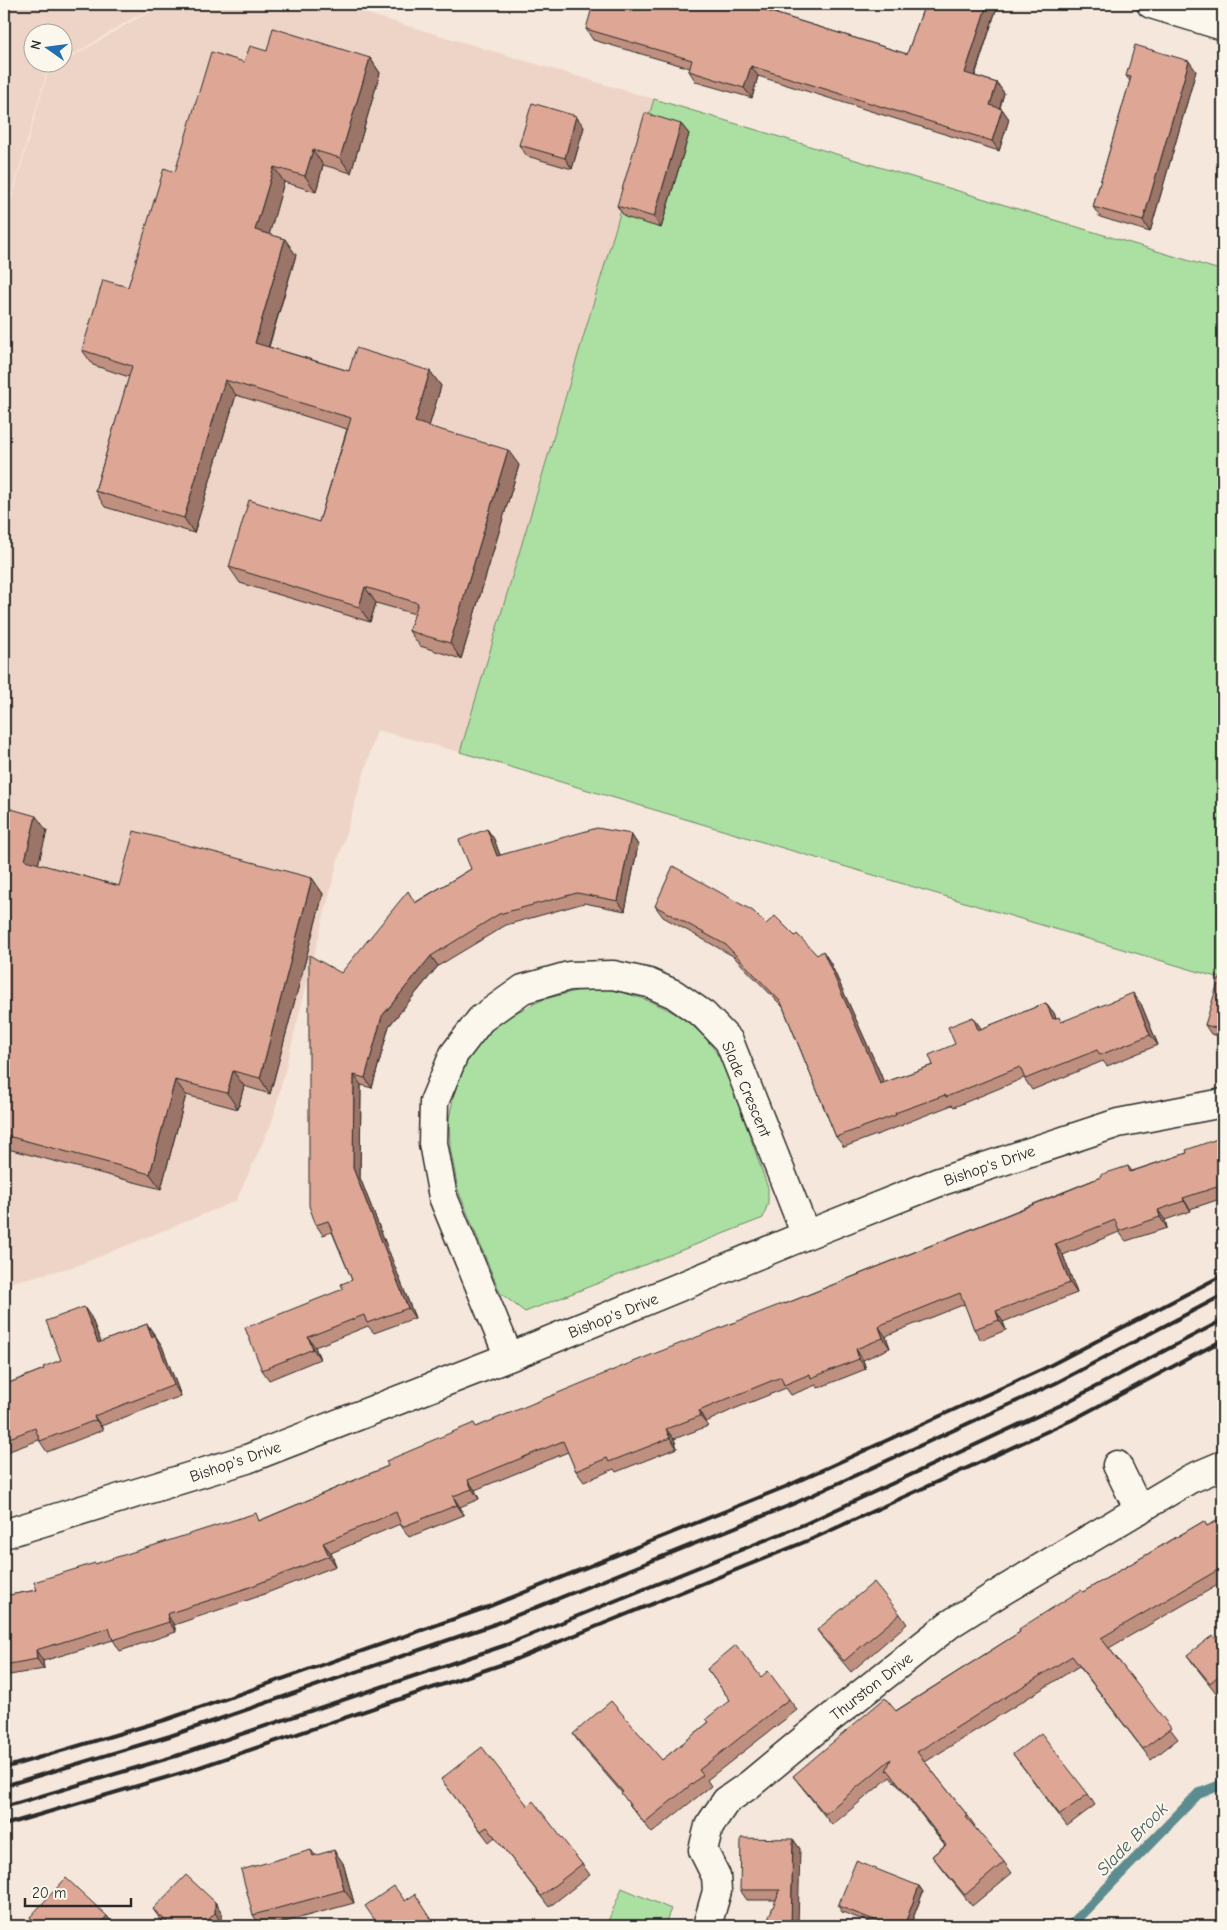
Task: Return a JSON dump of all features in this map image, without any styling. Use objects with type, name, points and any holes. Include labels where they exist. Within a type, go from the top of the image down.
[{"type":"street","points":[[1151,4],[1223,26]]},
{"type":"street","name":"Slade Crescent","points":[[509,1357],[443,1197],[433,1143],[434,1102],[454,1054],[481,1019],[523,988],[569,976],[613,975],[649,983],[674,994],[704,1015],[729,1041],[806,1235]]},
{"type":"street","name":"Bishop's Drive","points":[[4,1534],[248,1459],[509,1357],[939,1182],[1118,1123],[1223,1103]]},
{"type":"street","points":[[1117,1464],[1139,1510]]},
{"type":"street","name":"Thurston Drive","points":[[706,1926],[717,1890],[716,1876],[703,1850],[709,1826],[726,1801],[950,1624],[1190,1479],[1223,1465]]},
{"type":"shaded area","points":[[4,4],[163,4],[133,18],[72,55],[72,22],[22,22],[22,72],[47,72],[4,222]]},
{"type":"shaded area","points":[[166,4],[334,4],[654,99],[460,752],[377,730],[338,860],[272,1122],[236,1201],[76,1266],[4,1284],[4,769],[19,772],[4,768],[4,226],[48,72],[72,72],[72,57],[134,20]]},
{"type":"green space","points":[[654,99],[1223,271],[1223,979],[460,752]]},
{"type":"green space","points":[[607,989],[648,1001],[674,1013],[697,1030],[714,1049],[725,1068],[737,1099],[768,1188],[768,1203],[763,1218],[525,1312],[500,1293],[458,1190],[450,1146],[449,1119],[454,1094],[466,1063],[485,1035],[507,1017],[542,1000],[579,990]]},
{"type":"green space","points":[[622,1888],[671,1909],[664,1926],[606,1926]]},
{"type":"building","points":[[593,4],[702,4],[708,6],[709,4],[769,4],[767,11],[907,54],[925,4],[987,4],[965,73],[997,83],[990,105],[1002,109],[992,141],[751,66],[744,88],[689,71],[692,60],[586,29]]},
{"type":"building","points":[[273,28],[370,58],[340,158],[313,150],[305,176],[274,167],[255,230],[285,239],[255,343],[349,371],[356,348],[430,371],[415,422],[508,450],[450,643],[409,631],[418,603],[365,587],[359,607],[229,567],[249,500],[319,522],[351,418],[225,380],[184,518],[95,491],[132,366],[82,350],[103,280],[128,287],[164,168],[175,172],[211,52],[244,62],[250,46],[267,51]]},
{"type":"building","points":[[1135,45],[1189,61],[1143,221],[1093,207],[1131,77],[1126,76]]},
{"type":"building","points":[[532,103],[576,116],[565,158],[519,145]]},
{"type":"building","points":[[645,113],[681,124],[654,217],[617,206]]},
{"type":"building","points":[[4,807],[36,816],[25,860],[119,886],[134,831],[312,878],[260,1078],[233,1071],[227,1093],[175,1080],[150,1174],[4,1135]]},
{"type":"building","points":[[597,828],[631,834],[618,901],[577,893],[499,914],[431,956],[382,1016],[365,1078],[354,1075],[353,1168],[408,1308],[367,1323],[364,1315],[308,1337],[313,1349],[262,1370],[245,1328],[343,1289],[341,1284],[352,1280],[328,1221],[316,1225],[309,1206],[309,955],[341,973],[408,891],[415,903],[471,869],[459,840],[487,829],[497,856]]},
{"type":"building","points":[[673,866],[753,911],[766,924],[775,916],[795,936],[797,934],[817,955],[823,951],[880,1084],[933,1065],[929,1055],[955,1044],[948,1027],[973,1017],[978,1030],[1046,1003],[1053,1019],[1059,1017],[1061,1022],[1133,993],[1150,1035],[1100,1055],[1097,1050],[1025,1079],[1020,1067],[946,1097],[945,1095],[895,1113],[896,1115],[836,1137],[781,1002],[726,945],[655,906]]},
{"type":"building","points":[[1219,979],[1223,981],[1223,1030],[1205,1025]]},
{"type":"building","points":[[1223,1137],[1223,1185],[1183,1198],[1184,1201],[1158,1210],[1160,1217],[1119,1231],[1115,1220],[1055,1244],[1070,1283],[996,1311],[999,1320],[974,1329],[960,1293],[883,1324],[879,1327],[883,1338],[856,1349],[859,1359],[811,1378],[810,1374],[784,1385],[781,1377],[727,1399],[699,1411],[700,1416],[666,1429],[670,1438],[609,1462],[607,1458],[576,1471],[563,1441],[468,1480],[472,1489],[453,1496],[457,1505],[402,1527],[396,1512],[323,1543],[329,1556],[247,1588],[167,1614],[169,1622],[113,1640],[109,1628],[36,1650],[37,1659],[4,1665],[4,1596],[37,1590],[34,1582],[256,1513],[259,1521],[388,1466],[386,1461],[474,1423],[476,1427],[628,1364],[785,1304],[1062,1193],[1101,1177],[1100,1175],[1128,1166],[1130,1172],[1187,1153],[1186,1150]]},
{"type":"building","points":[[84,1307],[98,1343],[147,1324],[152,1337],[155,1335],[174,1385],[94,1416],[96,1420],[40,1441],[35,1428],[4,1440],[4,1385],[61,1360],[46,1321]]},
{"type":"building","points":[[1223,1518],[1223,1567],[1101,1638],[1171,1728],[1143,1749],[1072,1656],[917,1752],[968,1816],[966,1817],[1004,1862],[965,1895],[932,1856],[946,1845],[888,1770],[886,1771],[891,1759],[825,1814],[793,1776],[885,1698],[896,1711],[1020,1632],[1019,1629],[1081,1590],[1083,1592],[1204,1521],[1207,1526]]},
{"type":"building","points":[[874,1582],[900,1614],[844,1661],[817,1630]]},
{"type":"building","points":[[1213,1635],[1223,1648],[1223,1672],[1210,1683],[1187,1655]]},
{"type":"building","points":[[736,1645],[761,1677],[768,1671],[789,1699],[699,1770],[703,1775],[644,1823],[621,1793],[623,1792],[573,1734],[611,1701],[662,1760],[709,1722],[706,1719],[730,1700],[707,1669]]},
{"type":"building","points":[[1041,1733],[1088,1794],[1060,1815],[1013,1754]]},
{"type":"building","points":[[482,1747],[528,1806],[533,1801],[582,1864],[541,1896],[487,1827],[481,1831],[441,1779]]},
{"type":"building","points":[[741,1838],[793,1839],[791,1926],[765,1926],[780,1890],[740,1890]]},
{"type":"building","points":[[311,1850],[313,1856],[334,1850],[344,1890],[253,1915],[241,1870]]},
{"type":"building","points":[[856,1861],[919,1886],[904,1926],[890,1926],[838,1906]]},
{"type":"building","points":[[186,1875],[215,1902],[215,1913],[202,1926],[171,1926],[153,1909]]},
{"type":"building","points":[[66,1878],[107,1916],[97,1926],[40,1926],[30,1917]]},
{"type":"building","points":[[394,1886],[405,1901],[415,1894],[436,1926],[379,1926],[365,1906]]},
{"type":"waterway","name":"Slade Brook","points":[[1070,1926],[1198,1794],[1223,1784]]},
{"type":"railway","points":[[4,1768],[165,1720],[488,1607],[785,1487],[1045,1368],[1223,1275]]},
{"type":"railway","points":[[4,1786],[170,1736],[495,1624],[793,1504],[1056,1383],[1223,1295]]},
{"type":"railway","points":[[4,1807],[176,1756],[506,1645],[805,1524],[1061,1405],[1223,1320]]},
{"type":"railway","points":[[4,1825],[185,1772],[509,1662],[812,1539],[1072,1420],[1223,1340]]}]
